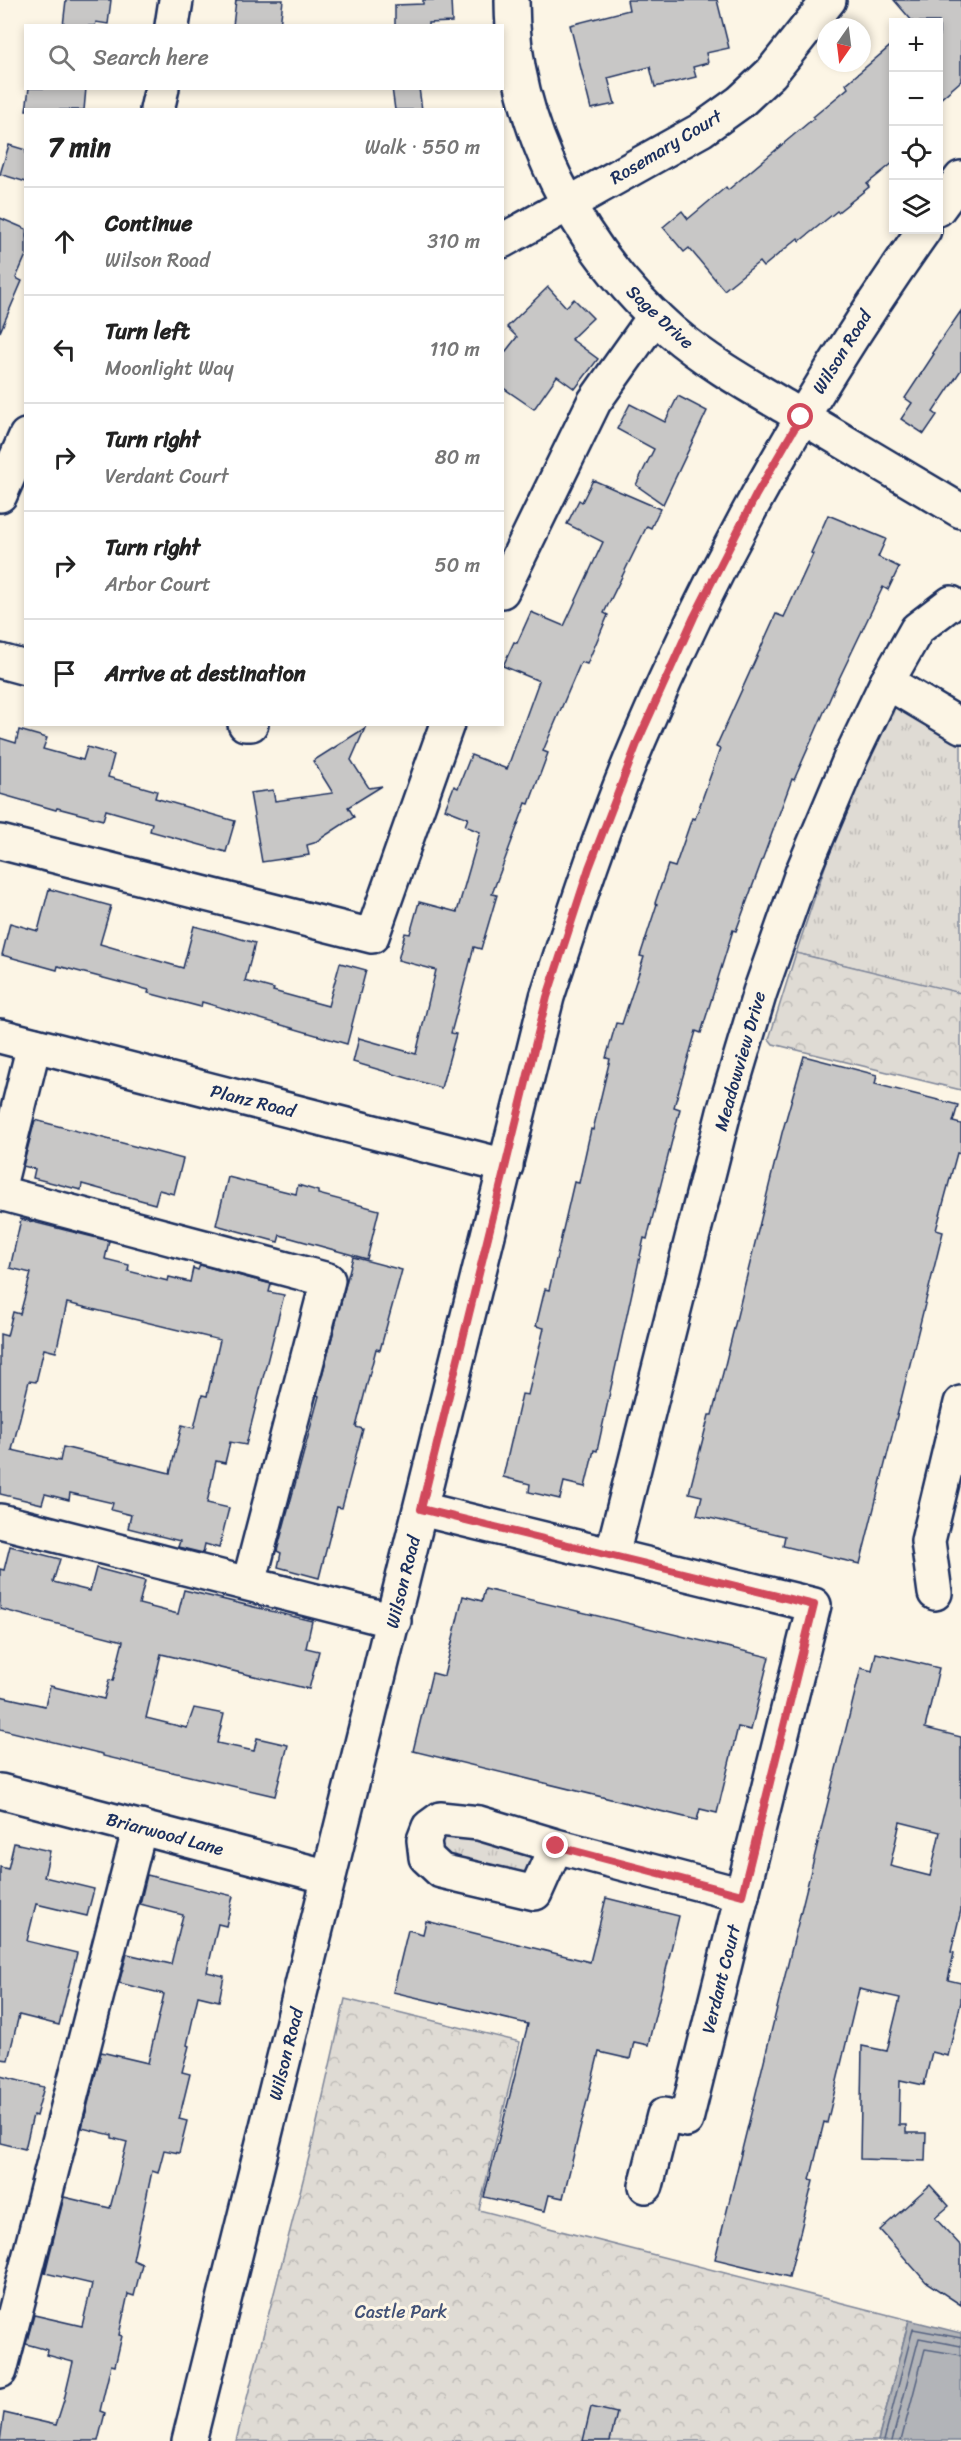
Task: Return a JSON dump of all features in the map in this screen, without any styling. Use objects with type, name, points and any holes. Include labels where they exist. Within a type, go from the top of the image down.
[{"type":"street","points":[[172,24],[176,0]]},
{"type":"street","name":"Sage Drive","points":[[512,0],[519,68],[532,120],[557,182],[601,256],[637,299],[672,332],[717,366],[961,512]]},
{"type":"street","name":"Rosemary Court","points":[[504,240],[701,130],[740,102],[771,73],[814,6]]},
{"type":"street","points":[[157,108],[162,90]]},
{"type":"street","points":[[943,203],[961,178]]},
{"type":"street","name":"Wilson Road","points":[[189,2441],[547,997],[589,868],[638,741],[694,617],[756,495],[801,417],[876,297],[921,234]]},
{"type":"street","points":[[504,587],[594,402],[655,316]]},
{"type":"street","points":[[0,495],[24,441]]},
{"type":"street","name":"Meadowview Drive","points":[[612,1555],[724,1112],[760,992],[807,863],[851,757],[887,681],[917,629],[951,603]]},
{"type":"street","points":[[0,661],[24,667]]},
{"type":"street","points":[[887,681],[961,726]]},
{"type":"street","points":[[0,842],[372,936],[446,726]]},
{"type":"street","name":"Planz Road","points":[[0,1036],[506,1166]]},
{"type":"street","points":[[0,1182],[34,1045]]},
{"type":"street","points":[[0,1193],[328,1280],[249,1583]]},
{"type":"street","points":[[935,1593],[928,1541],[961,1402]]},
{"type":"street","points":[[421,1509],[612,1555]]},
{"type":"street","points":[[0,1521],[394,1621]]},
{"type":"street","name":"Verdant Court","points":[[612,1555],[814,1605],[686,2120],[664,2115],[646,2186]]},
{"type":"street","name":"Briarwood Lane","points":[[0,1791],[329,1877]]},
{"type":"street","points":[[0,2371],[140,1827]]},
{"type":"street","points":[[556,1846],[742,1895]]},
{"type":"green space","points":[[887,682],[961,726],[961,994],[796,953]]},
{"type":"green space","points":[[796,953],[961,993],[961,1090],[773,1044],[769,1039]]},
{"type":"green space","points":[[437,1827],[528,1850],[531,1862],[528,1872],[523,1878],[440,1865]]},
{"type":"green space","name":"Castle Park","points":[[345,1999],[520,2042],[479,2210],[909,2320],[878,2441],[236,2441],[311,2149]]},
{"type":"water","points":[[909,2320],[961,2333],[961,2441],[878,2441]]},
{"type":"building","points":[[66,0],[111,0],[108,24],[96,22],[96,24],[63,24]]},
{"type":"building","points":[[236,0],[283,0],[280,24],[233,24]]},
{"type":"building","points":[[423,0],[451,0],[452,22],[395,24],[395,5],[423,4]]},
{"type":"building","points":[[627,0],[717,0],[729,48],[706,53],[708,63],[693,67],[696,77],[655,87],[650,67],[608,78],[615,104],[591,109],[570,25],[629,10]]},
{"type":"building","points":[[894,0],[961,0],[961,81],[943,97],[943,18],[910,18]]},
{"type":"building","points":[[889,47],[889,166],[867,184],[869,187],[800,241],[798,238],[763,267],[759,262],[724,290],[689,248],[684,252],[663,227],[682,211],[688,219],[726,187],[728,190],[848,88],[846,84],[860,72],[871,72],[871,63]]},
{"type":"building","points":[[29,90],[86,90],[84,108],[26,108]]},
{"type":"building","points":[[392,90],[419,90],[422,108],[395,108]]},
{"type":"building","points":[[9,145],[24,149],[24,181],[0,174]]},
{"type":"building","points":[[0,218],[24,228],[24,260],[16,278],[22,281],[0,332]]},
{"type":"building","points":[[548,287],[566,307],[574,299],[593,318],[571,339],[598,359],[575,389],[557,376],[534,409],[504,388],[504,353],[517,337],[507,327]]},
{"type":"building","points":[[961,311],[961,370],[933,412],[937,415],[924,434],[901,419],[912,403],[905,398]]},
{"type":"building","points":[[678,396],[707,411],[663,504],[636,485],[654,449],[617,429],[630,404],[665,422]]},
{"type":"building","points":[[593,480],[660,509],[651,528],[647,526],[604,613],[608,615],[587,664],[581,662],[543,751],[548,753],[529,804],[526,803],[492,894],[497,895],[481,949],[474,947],[451,1033],[456,1034],[441,1088],[353,1062],[359,1038],[416,1054],[436,970],[398,960],[405,933],[410,934],[419,902],[457,912],[480,832],[465,826],[468,818],[445,809],[454,786],[458,788],[471,755],[507,769],[539,681],[504,666],[504,664],[514,642],[517,643],[531,612],[564,626],[603,542],[567,524],[579,500],[582,502]]},
{"type":"building","points":[[828,515],[886,539],[878,557],[899,567],[888,590],[883,587],[794,780],[792,779],[736,931],[733,930],[701,1033],[696,1031],[674,1107],[680,1109],[647,1239],[644,1238],[597,1451],[594,1450],[585,1487],[564,1482],[560,1499],[529,1492],[530,1484],[503,1477],[522,1394],[528,1395],[544,1328],[536,1326],[545,1289],[549,1290],[574,1182],[579,1183],[610,1059],[606,1058],[616,1023],[622,1024],[644,957],[640,956],[657,904],[655,903],[668,865],[675,867],[692,818],[695,819],[720,749],[716,747],[776,614],[784,617]]},
{"type":"building","points":[[365,728],[351,760],[369,788],[382,786],[348,807],[354,817],[314,843],[307,845],[309,855],[262,862],[250,793],[273,790],[275,801],[333,793],[313,761]]},
{"type":"building","points":[[19,730],[47,738],[43,749],[83,760],[87,747],[114,755],[108,777],[157,791],[155,798],[235,821],[226,852],[150,831],[152,823],[106,810],[103,820],[57,808],[56,810],[0,794],[0,738],[16,743]]},
{"type":"building","points":[[49,889],[111,906],[100,944],[183,968],[194,926],[221,933],[255,943],[245,981],[328,1006],[340,963],[366,970],[347,1044],[202,1002],[201,1007],[148,993],[149,990],[58,966],[57,970],[2,955],[10,923],[38,931]]},
{"type":"building","points":[[804,1056],[877,1075],[875,1084],[958,1105],[953,1122],[961,1124],[961,1154],[957,1153],[936,1230],[943,1232],[860,1564],[783,1546],[785,1536],[697,1515],[702,1496],[689,1493],[709,1415],[712,1415],[782,1133]]},
{"type":"building","points":[[35,1120],[183,1159],[174,1194],[159,1190],[155,1204],[82,1184],[81,1190],[33,1178],[35,1169],[23,1166]]},
{"type":"building","points":[[228,1177],[296,1194],[298,1185],[318,1191],[318,1194],[379,1210],[367,1259],[280,1235],[278,1242],[216,1225]]},
{"type":"building","points":[[21,1219],[109,1241],[105,1259],[129,1265],[128,1271],[168,1281],[169,1277],[190,1282],[193,1268],[198,1270],[200,1265],[271,1284],[269,1292],[284,1295],[246,1445],[230,1442],[225,1463],[216,1461],[207,1503],[229,1508],[219,1548],[205,1544],[203,1553],[178,1547],[180,1541],[128,1528],[131,1515],[111,1510],[113,1503],[70,1493],[69,1500],[45,1494],[42,1504],[0,1494],[0,1334],[7,1336],[13,1312],[20,1314],[31,1273],[10,1268]],"holes":[[[67,1303],[220,1340],[207,1396],[202,1395],[194,1428],[182,1425],[170,1473],[63,1447],[60,1461],[12,1450],[29,1381],[36,1382],[44,1349],[56,1352]]]},
{"type":"building","points":[[353,1257],[402,1270],[380,1350],[376,1349],[356,1427],[363,1429],[342,1508],[337,1507],[319,1578],[278,1567],[281,1553],[277,1551],[319,1396],[317,1395]]},
{"type":"building","points":[[10,1546],[60,1559],[53,1582],[90,1591],[96,1568],[145,1581],[139,1604],[178,1614],[184,1590],[312,1621],[306,1648],[319,1651],[309,1689],[161,1654],[146,1718],[187,1728],[194,1708],[224,1714],[217,1743],[254,1751],[257,1738],[288,1745],[275,1796],[103,1756],[103,1754],[0,1729],[0,1696],[45,1706],[50,1686],[104,1699],[109,1680],[113,1681],[123,1641],[0,1609],[0,1569],[4,1570]]},
{"type":"building","points":[[485,1589],[769,1657],[751,1730],[738,1727],[717,1813],[700,1809],[697,1820],[413,1751],[432,1673],[444,1676],[463,1596],[482,1601]]},
{"type":"building","points":[[876,1653],[939,1668],[925,1728],[961,1737],[961,1910],[951,1952],[954,1953],[948,1980],[961,1983],[961,2002],[948,2056],[932,2052],[924,2085],[900,2080],[899,2125],[906,2125],[906,2133],[926,2133],[925,2161],[860,2159],[862,2046],[887,2051],[900,1998],[859,1989],[827,2123],[824,2122],[810,2180],[813,2181],[789,2277],[715,2259],[861,1668],[872,1671]],"holes":[[[900,1822],[940,1832],[930,1876],[890,1866]]]},
{"type":"building","points":[[14,1843],[50,1851],[44,1877],[94,1889],[87,1916],[36,1904],[27,1941],[77,1953],[59,2025],[19,2015],[8,2060],[0,2059],[0,1867],[8,1869]]},
{"type":"building","points":[[147,1875],[233,1896],[226,1926],[218,1924],[207,1972],[224,1976],[219,2001],[198,1996],[182,2072],[190,2074],[179,2119],[187,2121],[179,2153],[164,2150],[158,2173],[152,2171],[133,2260],[142,2264],[134,2296],[128,2294],[115,2366],[111,2365],[100,2411],[105,2413],[98,2441],[0,2441],[4,2413],[56,2425],[64,2400],[73,2362],[47,2355],[48,2350],[26,2344],[34,2315],[82,2326],[92,2284],[45,2273],[64,2197],[110,2208],[117,2182],[127,2142],[112,2138],[112,2135],[82,2128],[101,2052],[148,2063],[164,1994],[119,1983],[127,1954],[171,1964],[183,1915],[140,1904]]},
{"type":"building","points":[[606,1898],[679,1916],[648,2045],[634,2042],[630,2059],[599,2052],[563,2198],[549,2195],[545,2211],[484,2197],[528,2024],[393,1992],[408,1930],[423,1934],[426,1921],[590,1962]]},
{"type":"building","points":[[0,2076],[44,2087],[36,2116],[33,2115],[25,2149],[0,2143]]},
{"type":"building","points":[[930,2185],[949,2206],[935,2218],[961,2246],[961,2305],[926,2282],[880,2230]]},
{"type":"building","points":[[591,2407],[617,2413],[610,2441],[583,2441]]},
{"type":"route","points":[[556,1846],[742,1895],[814,1605],[421,1509],[547,997],[589,868],[638,741],[694,617],[756,495],[801,417]]}]
